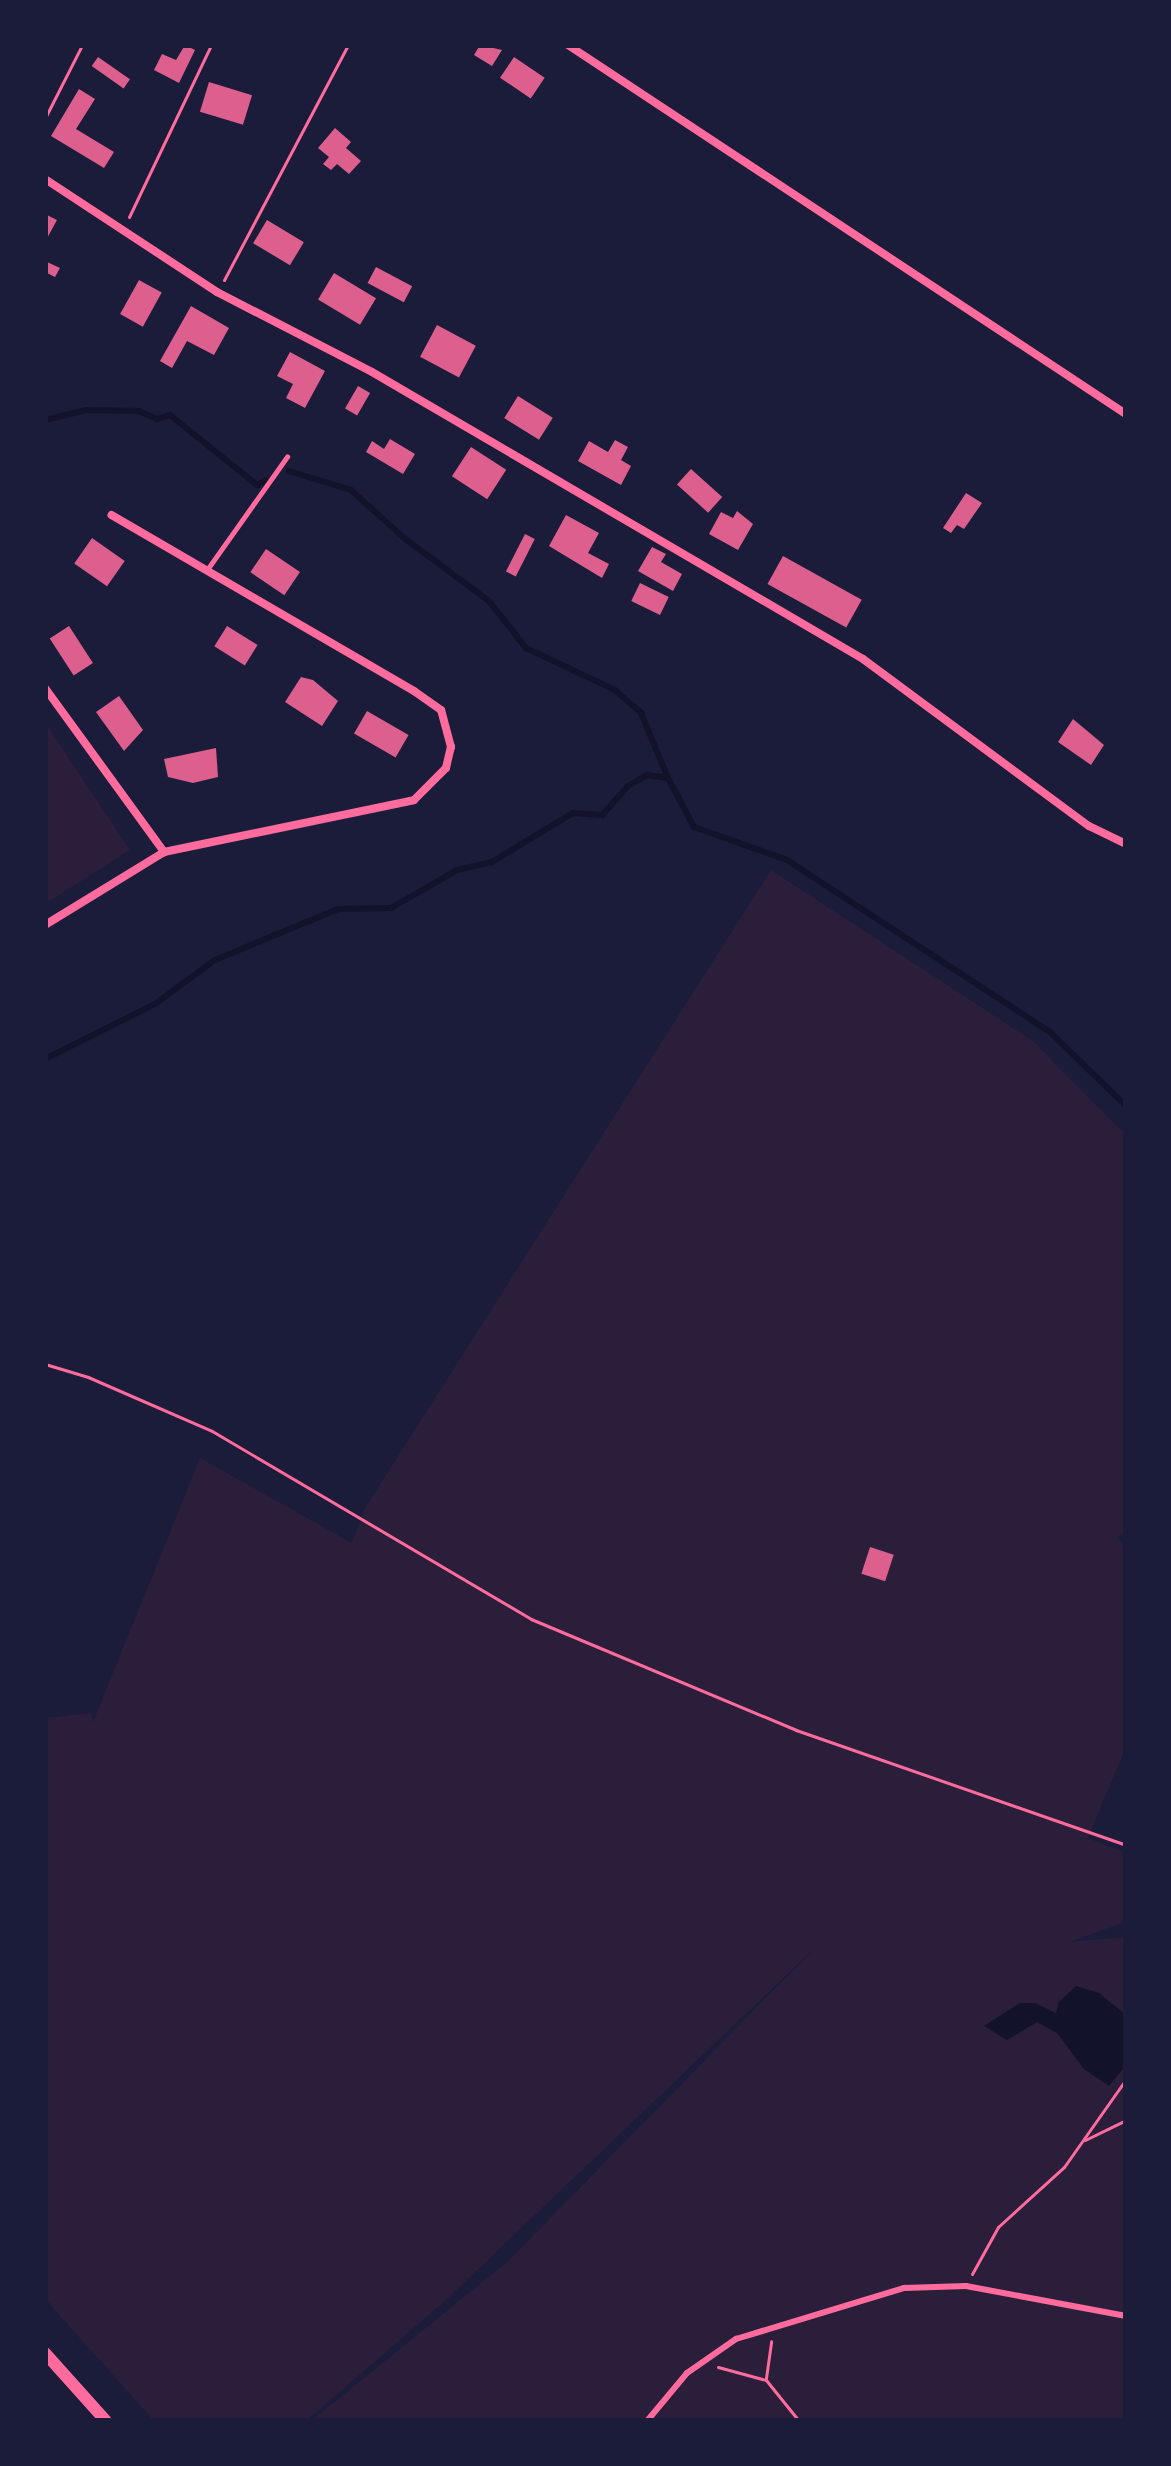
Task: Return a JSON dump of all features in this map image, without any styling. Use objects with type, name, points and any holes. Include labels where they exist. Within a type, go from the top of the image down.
[{"type":"main road","points":[[45,2353],[106,2421]]},
{"type":"street","points":[[568,45],[1126,414]]},
{"type":"street","points":[[45,178],[217,292],[371,372],[863,659],[1089,826],[1126,844]]},
{"type":"street","points":[[45,926],[164,852],[414,800],[446,768],[452,747],[441,710],[209,567],[112,515]]},
{"type":"street","points":[[45,688],[164,852]]},
{"type":"street","points":[[647,2421],[698,2365],[736,2338],[904,2288],[966,2286],[1126,2316]]},
{"type":"lane","points":[[209,567],[286,457]]},
{"type":"path","points":[[45,118],[82,45]]},
{"type":"path","points":[[122,232],[212,45]]},
{"type":"path","points":[[217,292],[348,45]]},
{"type":"path","points":[[45,1364],[88,1377],[212,1431],[531,1619],[796,1730],[1126,1845]]},
{"type":"path","points":[[966,2286],[998,2228],[1064,2167],[1126,2079]]},
{"type":"path","points":[[1082,2141],[1126,2120]]},
{"type":"path","points":[[766,2380],[771,2326]]},
{"type":"path","points":[[698,2365],[766,2380],[799,2421]]},
{"type":"shaded area","points":[[45,722],[130,850],[45,904]]},
{"type":"shaded area","points":[[771,870],[1033,1041],[1126,1135],[1126,1535],[1117,1536],[1126,1550],[1126,1747],[1088,1838],[1126,1853],[1126,1922],[1069,1942],[1126,1937],[1126,2421],[311,2421],[507,2262],[818,1945],[446,2300],[306,2421],[154,2421],[45,2299],[45,1718],[91,1713],[93,1722],[200,1458],[352,1543],[365,1508]]},
{"type":"shaded area","points":[[1076,1986],[1099,1993],[1126,2015],[1126,2065],[1109,2086],[1084,2069],[1057,2033],[1037,2022],[1007,2040],[984,2026],[1020,2003],[1035,2003],[1056,2013],[1059,2002]]},
{"type":"building","points":[[185,45],[195,50],[179,83],[154,70],[162,54],[176,60]]},
{"type":"building","points":[[480,45],[502,50],[492,66],[474,55]]},
{"type":"building","points":[[98,57],[130,79],[124,88],[92,66]]},
{"type":"building","points":[[514,57],[545,78],[531,98],[500,78]]},
{"type":"building","points":[[209,82],[252,95],[243,125],[200,112]]},
{"type":"building","points":[[79,89],[95,99],[76,129],[114,152],[104,168],[51,136]]},
{"type":"building","points":[[335,128],[351,142],[346,148],[361,161],[349,174],[337,164],[331,170],[323,164],[329,157],[318,148]]},
{"type":"building","points":[[45,214],[57,220],[45,242]]},
{"type":"building","points":[[267,220],[304,242],[290,265],[253,243]]},
{"type":"building","points":[[45,261],[60,268],[55,277],[45,272]]},
{"type":"building","points":[[376,267],[412,286],[404,302],[368,283]]},
{"type":"building","points":[[334,273],[376,298],[360,325],[318,300]]},
{"type":"building","points":[[139,280],[162,293],[143,327],[120,314]]},
{"type":"building","points":[[191,306],[229,328],[214,355],[187,341],[172,368],[160,361]]},
{"type":"building","points":[[437,325],[476,346],[459,377],[420,357]]},
{"type":"building","points":[[290,352],[325,371],[305,408],[286,398],[293,384],[277,376]]},
{"type":"building","points":[[358,386],[370,393],[357,416],[345,409]]},
{"type":"building","points":[[518,396],[553,418],[539,440],[504,418]]},
{"type":"building","points":[[390,439],[415,454],[403,474],[366,452],[372,441],[384,449]]},
{"type":"building","points":[[615,440],[628,447],[621,460],[631,466],[621,485],[578,461],[589,441],[608,452]]},
{"type":"building","points":[[471,447],[506,470],[487,499],[452,476]]},
{"type":"building","points":[[691,469],[722,497],[708,513],[677,485]]},
{"type":"building","points":[[966,493],[982,503],[964,529],[957,525],[951,533],[943,528]]},
{"type":"building","points":[[737,511],[753,524],[738,550],[709,534],[721,512],[733,518]]},
{"type":"building","points":[[566,515],[599,533],[588,553],[609,564],[602,578],[549,546]]},
{"type":"building","points":[[525,534],[535,539],[516,576],[506,571]]},
{"type":"building","points":[[92,538],[125,561],[107,586],[74,563]]},
{"type":"building","points":[[652,547],[666,554],[661,562],[682,574],[673,591],[638,571]]},
{"type":"building","points":[[266,549],[300,572],[284,595],[250,572]]},
{"type":"building","points":[[783,556],[862,600],[846,628],[767,584]]},
{"type":"building","points":[[640,583],[669,597],[660,615],[631,601]]},
{"type":"building","points":[[69,626],[93,663],[74,675],[50,639]]},
{"type":"building","points":[[227,626],[258,645],[245,665],[214,646]]},
{"type":"building","points":[[301,677],[313,680],[338,701],[322,726],[285,702]]},
{"type":"building","points":[[119,696],[143,730],[124,751],[96,712]]},
{"type":"building","points":[[367,711],[409,735],[396,758],[354,734]]},
{"type":"building","points":[[1073,719],[1104,745],[1091,765],[1058,742]]},
{"type":"building","points":[[216,748],[218,777],[193,783],[168,777],[164,759]]},
{"type":"building","points":[[870,1547],[894,1555],[885,1581],[861,1574]]},
{"type":"waterway","points":[[45,420],[86,410],[139,411],[157,419],[170,415],[257,485],[266,480]]},
{"type":"waterway","points":[[289,471],[351,490],[404,538],[489,601],[526,648],[615,690],[641,713],[668,778]]},
{"type":"waterway","points":[[45,1059],[155,1004],[215,960],[338,909],[391,908],[457,870],[492,862],[573,813],[602,815],[628,786],[647,775],[668,778],[694,827],[787,860],[1050,1032],[1126,1106]]}]
